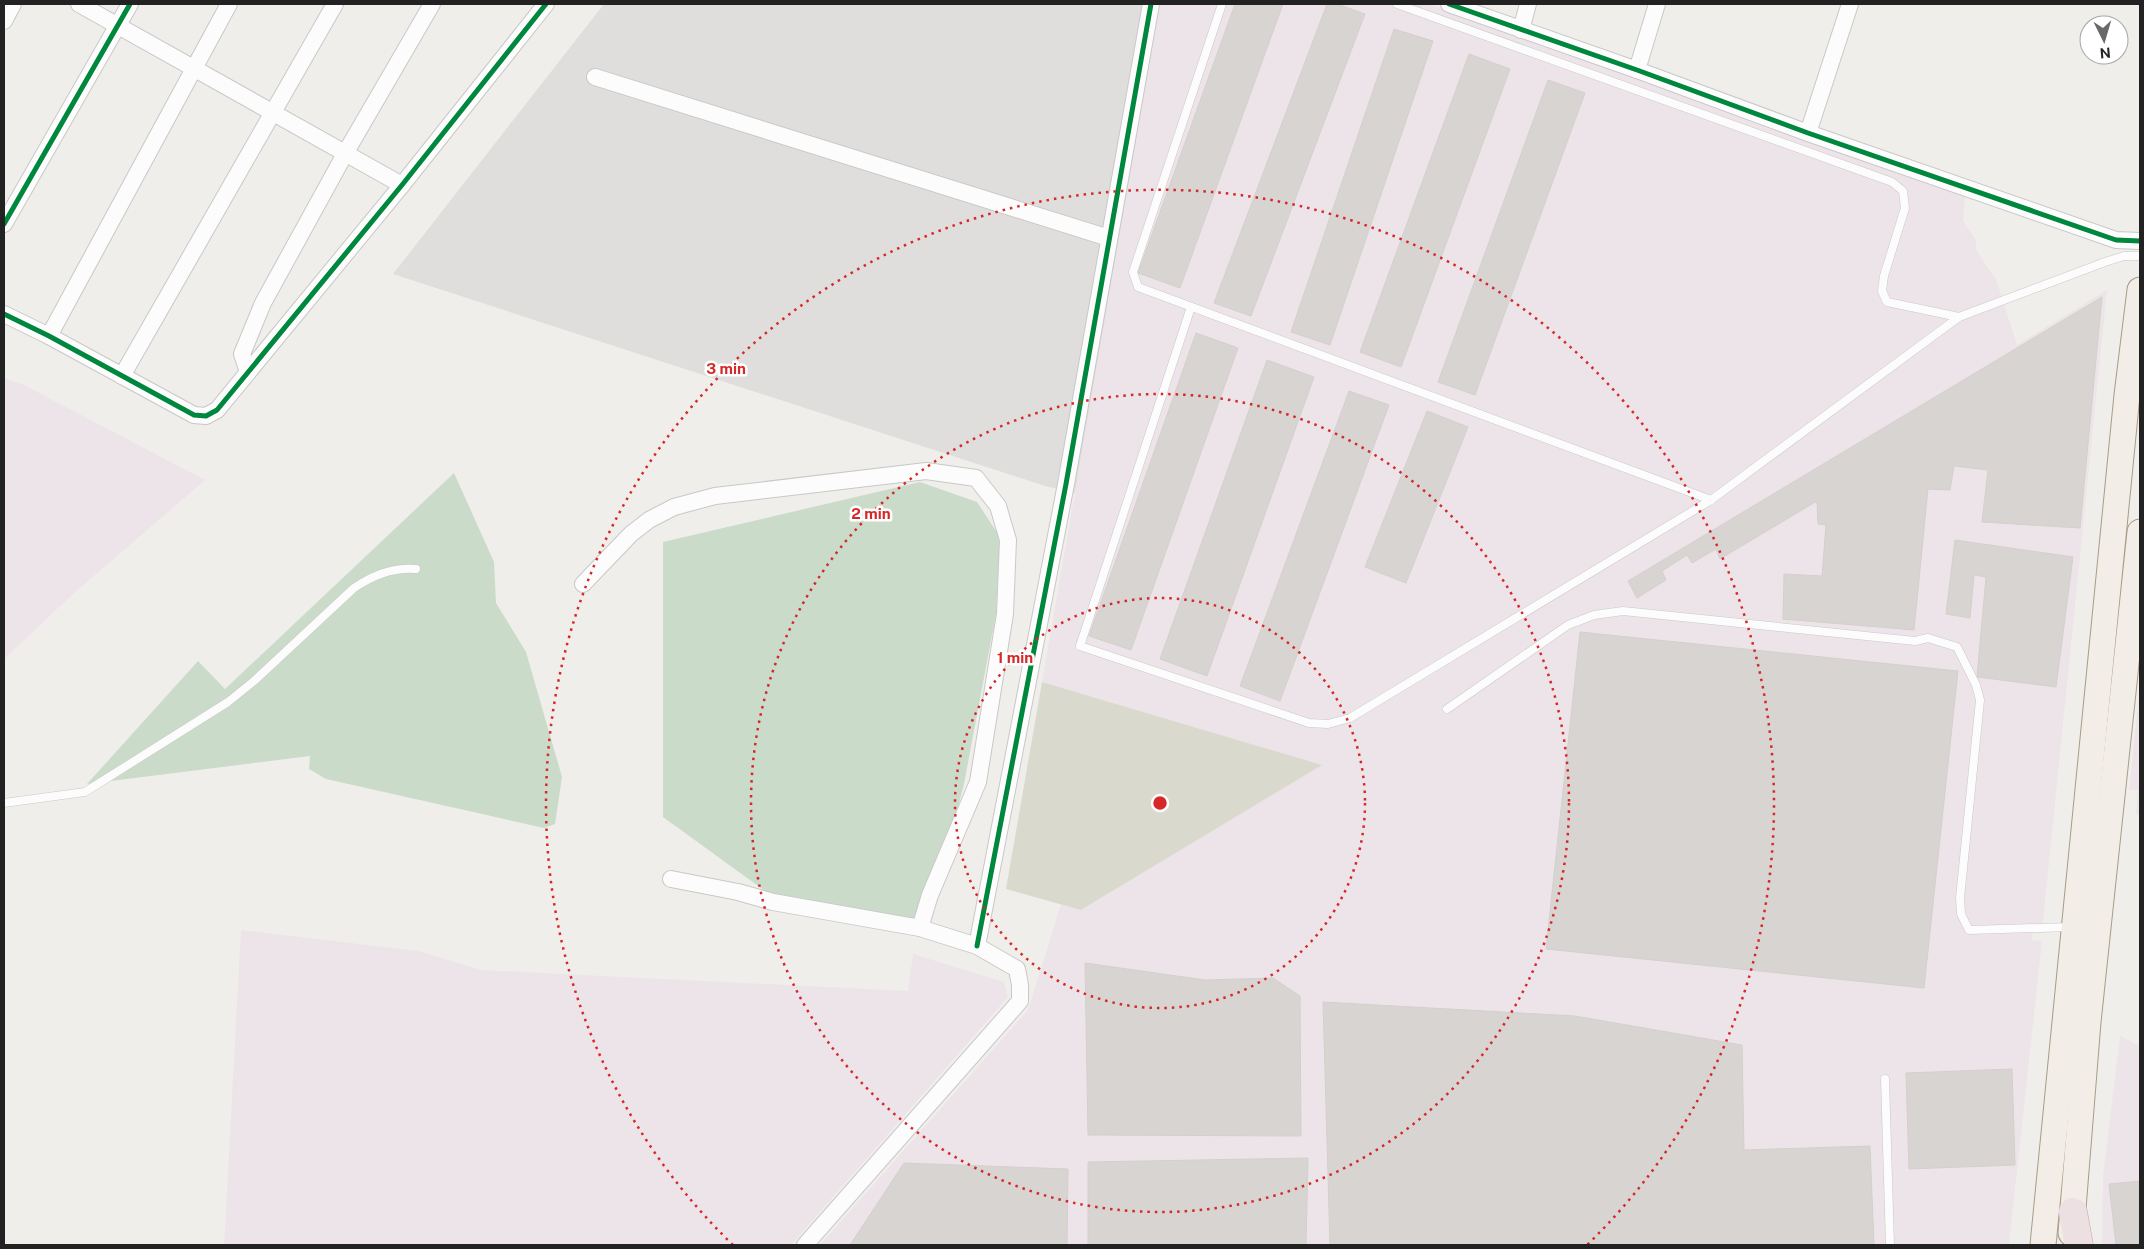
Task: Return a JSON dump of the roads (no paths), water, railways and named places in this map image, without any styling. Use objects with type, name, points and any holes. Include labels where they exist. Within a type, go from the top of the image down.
[{"type":"highway","points":[[2073,1212],[2078,1245]]},
{"type":"main road","points":[[2070,1245],[2088,1022],[2086,929],[2128,395],[2140,290]]},
{"type":"main road","points":[[2043,1245],[2140,532]]},
{"type":"street","points":[[4,21],[13,4]]},
{"type":"street","points":[[79,4],[402,185]]},
{"type":"street","points":[[4,224],[130,4]]},
{"type":"street","points":[[49,336],[193,68],[230,4]]},
{"type":"street","points":[[122,376],[335,4]]},
{"type":"street","points":[[248,372],[242,354],[263,303],[346,152],[432,4]]},
{"type":"street","points":[[4,314],[49,336],[194,415],[206,416],[217,410],[402,185],[546,4]]},
{"type":"street","points":[[977,946],[1066,484],[1151,4]]},
{"type":"street","points":[[1449,4],[1808,133],[2116,240],[2140,241]]},
{"type":"street","points":[[1521,30],[1528,4]]},
{"type":"street","points":[[1637,70],[1657,4]]},
{"type":"street","points":[[1808,133],[1850,4]]},
{"type":"street","points":[[595,77],[1109,238]]},
{"type":"street","points":[[583,584],[631,534],[649,520],[674,507],[707,498],[926,470],[976,478],[998,506],[1008,540],[1005,614],[978,782],[936,879],[920,928]]},
{"type":"street","points":[[671,879],[738,892],[773,902],[920,928],[977,946],[1017,969],[1020,1001],[805,1245]]},
{"type":"lane","points":[[1222,4],[1133,272],[1138,287],[1711,500]]},
{"type":"lane","points":[[1397,4],[1892,182],[1904,191],[1906,208],[1884,276],[1882,291],[1888,302],[1959,317]]},
{"type":"lane","points":[[1191,307],[1080,646],[1309,723],[1328,724],[1350,718],[1711,500],[1959,317],[2106,262],[2124,256],[2140,256]]},
{"type":"lane","points":[[4,803],[85,792],[228,702],[254,681],[354,588],[371,576],[402,568],[416,569]]},
{"type":"lane","points":[[1447,709],[1568,625],[1594,614],[1624,611],[1915,641],[1928,638],[1956,647],[1976,685],[1980,700],[1960,898],[1961,914],[1969,930],[2086,929]]},
{"type":"lane","points":[[1885,1079],[1890,1245]]}]
